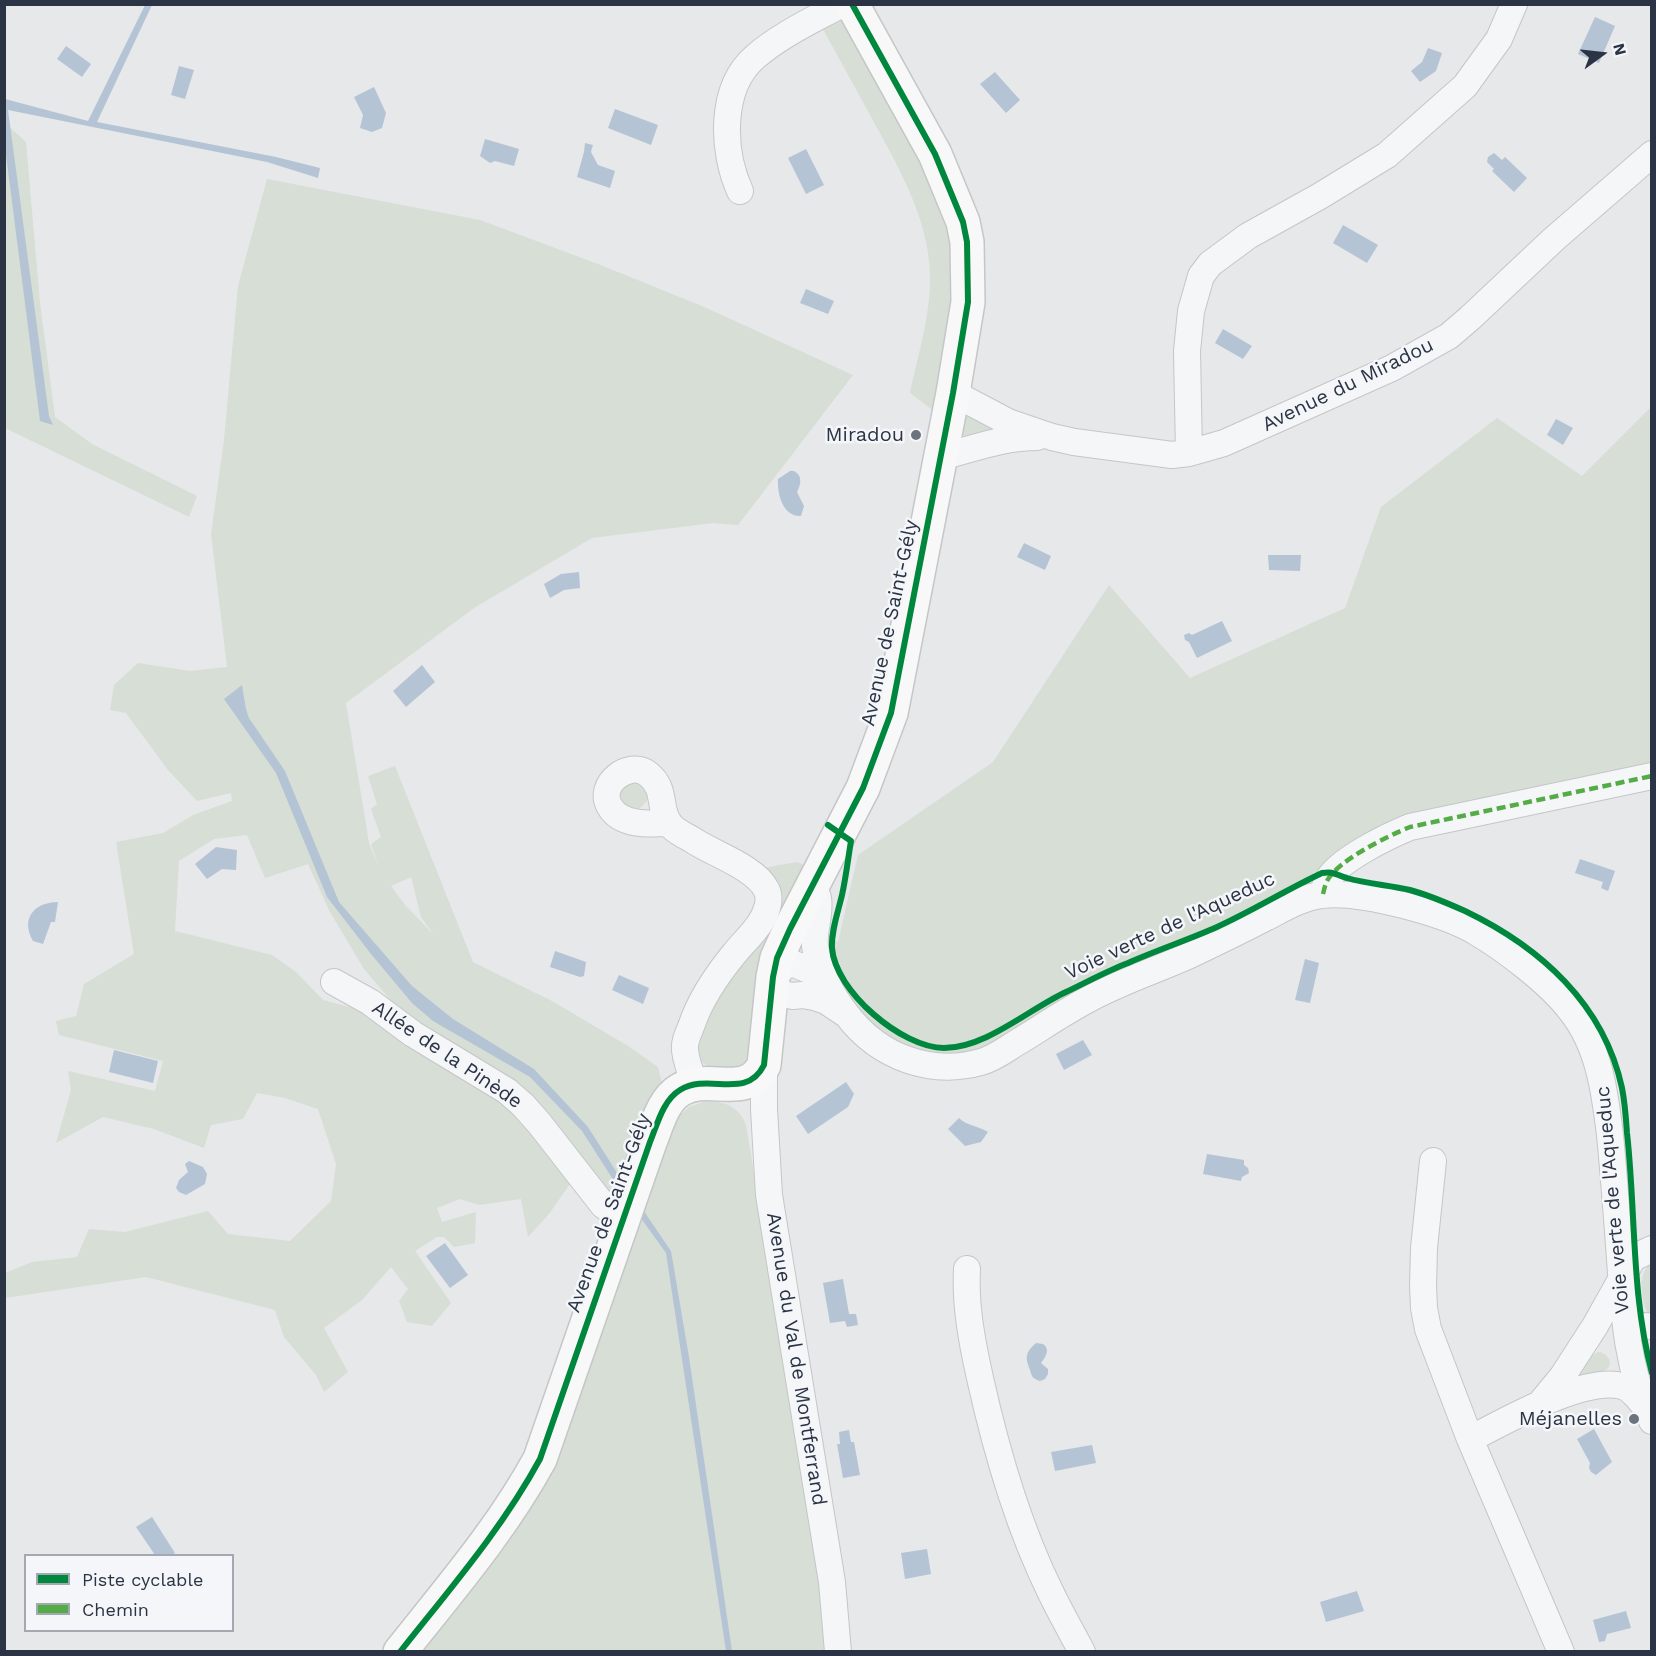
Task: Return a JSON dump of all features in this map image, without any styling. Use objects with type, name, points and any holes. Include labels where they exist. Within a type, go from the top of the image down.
[{"type":"street","points":[[741,191],[729,161],[727,123],[731,98],[740,76],[754,58],[772,44],[842,4]]},
{"type":"street","name":"Avenue de Saint-Gély","points":[[400,1652],[491,1536],[518,1498],[540,1459],[650,1142],[669,1100],[679,1090],[696,1085],[746,1083],[759,1075],[764,1065],[772,985],[783,942],[863,788],[886,729],[953,393],[968,302],[968,242],[963,222],[935,154],[852,4]]},
{"type":"street","points":[[1189,453],[1187,351],[1191,311],[1201,276],[1205,270],[1223,253],[1248,236],[1320,196],[1387,154],[1465,86],[1499,39],[1514,4]]},
{"type":"street","name":"Avenue du Miradou","points":[[953,393],[1008,422],[1074,442],[1155,454],[1189,453],[1224,444],[1392,368],[1449,336],[1554,239],[1652,154]]},
{"type":"street","name":"Avenue du Miradou","points":[[940,457],[1009,438],[1052,437]]},
{"type":"street","points":[[1323,894],[1326,882],[1334,872],[1359,852],[1410,827],[1652,776]]},
{"type":"street","points":[[669,823],[698,844],[758,878],[766,888],[768,896],[768,904],[760,923],[719,973],[698,1006],[684,1050],[696,1085]]},
{"type":"street","points":[[813,885],[819,899],[815,946],[820,966],[832,992],[847,1015],[867,1037],[891,1054],[923,1065],[938,1067],[981,1062],[993,1057],[1085,1000],[1123,981],[1187,956],[1302,900],[1323,894],[1363,896],[1381,900],[1448,920],[1474,931],[1553,991],[1572,1012],[1593,1052],[1607,1108],[1623,1312],[1648,1372],[1647,1412]]},
{"type":"street","points":[[832,992],[813,972],[792,963],[786,965],[772,985],[793,996],[814,997],[826,1001],[847,1015]]},
{"type":"street","name":"Allée de la Pinède","points":[[334,982],[370,1002],[413,1034],[507,1091],[539,1123],[603,1205],[623,1219]]},
{"type":"street","name":"Avenue du Val de Montferrand","points":[[764,1065],[769,1195],[832,1582],[838,1652]]},
{"type":"street","points":[[1433,1161],[1424,1248],[1424,1308],[1430,1335],[1470,1439],[1561,1652]]},
{"type":"street","points":[[1616,1204],[1628,1229],[1637,1241],[1652,1248]]},
{"type":"street","points":[[1539,1405],[1562,1377],[1595,1326],[1633,1258],[1652,1248]]},
{"type":"street","points":[[967,1269],[967,1299],[975,1352],[1013,1498],[1040,1568],[1082,1652]]},
{"type":"street","points":[[1623,1312],[1638,1325],[1652,1326]]},
{"type":"street","points":[[1575,1354],[1586,1343],[1605,1331],[1617,1335],[1640,1357]]},
{"type":"street","points":[[1470,1439],[1539,1405],[1569,1393],[1599,1385],[1622,1385],[1631,1390],[1647,1412]]},
{"type":"shaded area","points":[[809,5],[841,5],[937,176],[961,281],[938,414],[910,393],[930,290],[928,253],[924,232],[909,191],[890,151]]},
{"type":"shaded area","points":[[4,122],[26,142],[40,303],[55,417],[92,444],[197,496],[189,517],[5,428]]},
{"type":"shaded area","points":[[267,179],[480,220],[702,306],[853,375],[738,525],[713,523],[592,538],[474,608],[346,703],[369,843],[379,868],[371,844],[381,837],[371,809],[377,804],[368,776],[395,766],[473,962],[552,1001],[628,1046],[658,1067],[662,1083],[644,1129],[608,1194],[545,1116],[407,1043],[501,1102],[536,1130],[572,1181],[549,1214],[528,1237],[521,1199],[479,1205],[460,1199],[437,1208],[442,1222],[476,1212],[475,1243],[454,1247],[444,1237],[437,1237],[415,1251],[451,1303],[432,1326],[407,1322],[399,1301],[408,1289],[391,1267],[362,1300],[324,1328],[348,1372],[324,1392],[316,1375],[284,1337],[275,1310],[146,1277],[5,1298],[5,1273],[32,1262],[77,1257],[89,1229],[125,1232],[208,1211],[228,1234],[290,1241],[331,1201],[336,1164],[318,1109],[285,1098],[257,1093],[243,1119],[211,1125],[204,1148],[154,1129],[103,1117],[56,1143],[71,1090],[68,1071],[155,1091],[163,1061],[59,1035],[56,1021],[76,1016],[84,984],[134,954],[116,842],[163,833],[193,815],[232,801],[231,793],[197,801],[168,770],[126,713],[110,710],[114,685],[138,663],[190,671],[227,667],[211,534],[224,440],[238,286]],"holes":[[[247,835],[265,878],[308,864],[330,912],[364,969],[394,1004],[360,1010],[323,1000],[296,972],[272,955],[175,931],[179,861],[214,839]],[[411,877],[421,917],[434,935],[405,905],[391,886]]]},
{"type":"shaded area","points":[[1651,407],[1651,770],[1503,797],[1326,866],[1307,877],[1311,882],[1298,890],[992,1044],[977,1049],[950,1055],[924,1053],[898,1043],[860,1014],[835,975],[827,955],[827,940],[838,942],[858,855],[993,762],[1109,585],[1190,678],[1345,608],[1381,507],[1497,418],[1582,476]]},
{"type":"shaded area","points":[[970,415],[993,426],[993,430],[970,438],[963,435],[959,427],[964,417]]},
{"type":"shaded area","points":[[634,781],[644,788],[647,801],[638,810],[625,809],[618,794],[619,789]]},
{"type":"shaded area","points":[[797,862],[810,867],[753,1058],[738,1066],[723,1070],[715,1069],[702,1062],[696,1054],[703,1019],[758,940],[763,868]]},
{"type":"shaded area","points":[[704,1102],[718,1102],[730,1106],[739,1113],[746,1125],[818,1553],[826,1651],[412,1652],[496,1544],[675,1120],[689,1107]]},
{"type":"shaded area","points":[[1651,1263],[1651,1315],[1648,1314],[1642,1294],[1642,1280]]},
{"type":"shaded area","points":[[1598,1352],[1608,1357],[1609,1367],[1600,1375],[1577,1380],[1583,1363]]},
{"type":"water","points":[[145,5],[152,5],[97,122],[276,157],[320,168],[318,178],[267,162],[8,110],[49,416],[53,425],[40,421],[5,147],[5,99],[88,121]]},
{"type":"water","points":[[1595,17],[1615,26],[1599,63],[1578,54]]},
{"type":"water","points":[[66,46],[91,64],[82,77],[57,59]]},
{"type":"water","points":[[1428,48],[1442,53],[1436,71],[1420,82],[1411,71],[1422,62]]},
{"type":"water","points":[[179,66],[194,70],[185,99],[171,95]]},
{"type":"water","points":[[995,72],[1020,100],[1006,113],[980,84]]},
{"type":"water","points":[[374,87],[386,113],[382,128],[372,132],[360,128],[363,115],[354,97]]},
{"type":"water","points":[[615,109],[658,125],[651,145],[608,128]]},
{"type":"water","points":[[485,139],[519,149],[514,166],[495,161],[490,163],[480,156]]},
{"type":"water","points":[[585,143],[593,145],[591,152],[598,165],[615,171],[610,188],[577,177]]},
{"type":"water","points":[[806,149],[824,185],[806,194],[788,158]]},
{"type":"water","points":[[1494,153],[1502,160],[1505,157],[1527,178],[1514,192],[1492,171],[1494,169],[1487,162],[1488,157]]},
{"type":"water","points":[[1343,225],[1378,245],[1367,263],[1333,243]]},
{"type":"water","points":[[806,289],[834,301],[828,314],[800,303]]},
{"type":"water","points":[[1223,329],[1252,346],[1243,359],[1215,343]]},
{"type":"water","points":[[1556,419],[1573,428],[1563,445],[1547,435]]},
{"type":"water","points":[[790,471],[797,473],[800,478],[797,492],[804,506],[801,516],[790,513],[780,498],[778,479]]},
{"type":"water","points":[[1024,543],[1051,556],[1045,570],[1017,557]]},
{"type":"water","points":[[1268,555],[1301,555],[1300,571],[1269,570]]},
{"type":"water","points":[[579,572],[580,588],[564,590],[550,598],[544,584],[561,574]]},
{"type":"water","points":[[1222,621],[1232,641],[1197,658],[1184,635],[1189,633],[1192,635]]},
{"type":"water","points":[[422,665],[435,682],[406,707],[393,691]]},
{"type":"water","points":[[242,685],[249,718],[285,771],[339,902],[412,986],[453,1019],[534,1069],[588,1127],[619,1176],[614,1181],[582,1131],[530,1077],[433,1021],[412,1003],[327,897],[276,773],[224,699]]},
{"type":"water","points":[[216,847],[237,850],[236,870],[222,869],[207,879],[195,864]]},
{"type":"water","points":[[1580,859],[1615,871],[1608,891],[1601,888],[1603,882],[1575,873]]},
{"type":"water","points":[[58,902],[55,922],[51,922],[43,944],[33,941],[28,925],[32,913],[43,905]]},
{"type":"water","points":[[555,951],[586,962],[584,976],[580,977],[550,967]]},
{"type":"water","points":[[1305,959],[1319,963],[1310,1003],[1295,1000]]},
{"type":"water","points":[[619,975],[649,988],[643,1004],[612,990]]},
{"type":"water","points":[[1083,1040],[1092,1055],[1064,1070],[1056,1054]]},
{"type":"water","points":[[114,1050],[158,1061],[153,1083],[109,1072]]},
{"type":"water","points":[[846,1082],[854,1094],[848,1107],[808,1134],[796,1116]]},
{"type":"water","points":[[959,1118],[988,1132],[981,1142],[965,1146],[948,1129]]},
{"type":"water","points":[[1207,1154],[1244,1160],[1249,1173],[1242,1177],[1241,1181],[1203,1174]]},
{"type":"water","points":[[189,1161],[203,1167],[207,1174],[205,1184],[186,1195],[176,1188],[179,1180],[188,1172],[185,1164]]},
{"type":"water","points":[[643,1210],[671,1251],[689,1357],[732,1651],[726,1651],[666,1253],[638,1214]]},
{"type":"water","points":[[445,1243],[468,1275],[450,1288],[426,1256]]},
{"type":"water","points":[[843,1279],[849,1314],[856,1314],[858,1325],[847,1327],[845,1321],[830,1323],[823,1283]]},
{"type":"water","points":[[1036,1343],[1043,1344],[1047,1348],[1046,1356],[1041,1363],[1048,1369],[1048,1374],[1040,1381],[1032,1376],[1027,1358]]},
{"type":"water","points":[[1594,1429],[1612,1462],[1596,1475],[1591,1472],[1590,1463],[1577,1439]]},
{"type":"water","points":[[849,1430],[851,1442],[854,1442],[860,1475],[843,1478],[837,1444],[840,1444],[839,1432]]},
{"type":"water","points":[[1092,1445],[1096,1463],[1055,1471],[1051,1452]]},
{"type":"water","points":[[152,1517],[175,1553],[154,1554],[136,1527]]},
{"type":"water","points":[[927,1549],[931,1574],[905,1579],[901,1553]]},
{"type":"water","points":[[1357,1591],[1364,1611],[1326,1622],[1320,1602]]},
{"type":"water","points":[[1626,1611],[1631,1628],[1607,1634],[1605,1641],[1599,1642],[1593,1620]]},
{"type":"marked path","points":[[1323,894],[1327,881],[1333,873],[1352,857],[1410,827],[1652,776]]},
{"type":"cycle path","points":[[400,1652],[492,1534],[540,1459],[650,1142],[665,1106],[674,1094],[691,1085],[747,1082],[756,1076],[764,1065],[777,958],[863,788],[891,713],[953,393],[968,302],[967,242],[963,222],[935,154],[852,4]]},
{"type":"cycle path","name":"Voie verte de l'Aqueduc","points":[[828,825],[851,841],[833,935],[832,948],[836,965],[858,999],[891,1028],[927,1045],[944,1048],[976,1042],[1052,999],[1097,977],[1217,927],[1322,873],[1332,873],[1424,894],[1493,925],[1519,942],[1565,982],[1584,1005],[1600,1030],[1613,1058],[1625,1105],[1640,1314],[1652,1373]]},
{"type":"place","name":"Miradou","points":[[916,435]]},
{"type":"place","name":"Méjanelles","points":[[1634,1419]]}]
